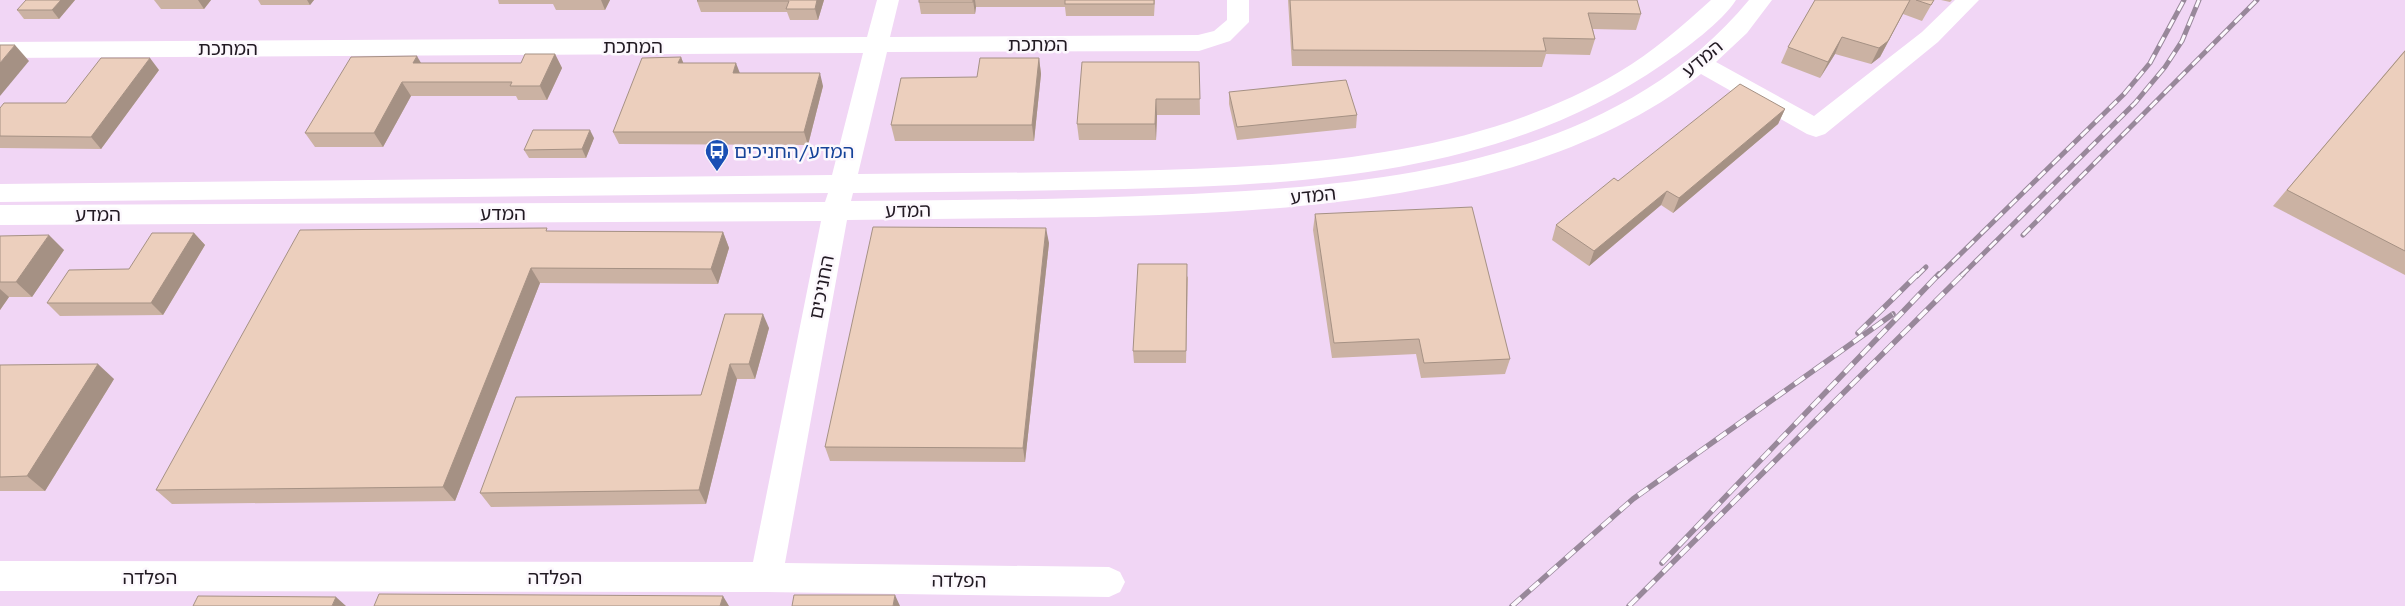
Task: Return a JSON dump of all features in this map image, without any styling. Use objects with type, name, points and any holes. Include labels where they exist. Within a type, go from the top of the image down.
[{"type":"street","name":"החניכים","points":[[766,577],[836,211],[888,0]]},
{"type":"street","name":"המתכת","points":[[0,50],[1200,42],[1222,36],[1238,22],[1238,0]]},
{"type":"street","name":"המדע","points":[[0,193],[1099,181],[1271,175],[1352,166],[1419,154],[1477,140],[1538,121],[1591,98],[1674,48],[1699,28],[1725,0]]},
{"type":"street","name":"המדע","points":[[0,215],[836,211],[1139,206],[1307,197],[1375,188],[1515,158],[1609,121],[1671,84],[1700,62],[1751,14],[1761,0]]},
{"type":"street","points":[[1700,62],[1816,128],[1930,37],[1968,0]]},
{"type":"street","name":"הפלדה","points":[[0,576],[766,577],[1109,582]]},
{"type":"shaded area","points":[[0,0],[2405,0],[2405,606],[0,606]]},
{"type":"building","points":[[26,0],[61,0],[52,10],[17,10]]},
{"type":"building","points":[[698,0],[817,0],[815,9],[786,9],[789,1]]},
{"type":"building","points":[[919,0],[973,0],[973,2],[919,2]]},
{"type":"building","points":[[1065,0],[1154,0],[1154,4],[1065,4]]},
{"type":"building","points":[[1290,0],[1637,0],[1641,14],[1588,13],[1595,39],[1543,38],[1546,51],[1293,50]]},
{"type":"building","points":[[1815,0],[1910,0],[1888,41],[1879,48],[1842,37],[1828,62],[1788,47]]},
{"type":"building","points":[[1916,0],[1934,0],[1931,5]]},
{"type":"building","points":[[0,45],[15,45],[0,63]]},
{"type":"building","points":[[2405,51],[2405,251],[2287,190]]},
{"type":"building","points":[[525,54],[555,54],[540,86],[510,86],[512,82],[402,82],[374,133],[305,133],[351,57],[417,56],[413,63],[521,63]]},
{"type":"building","points":[[681,57],[678,63],[736,63],[733,73],[820,73],[804,132],[613,132],[642,58]]},
{"type":"building","points":[[101,58],[150,58],[91,137],[0,136],[0,108],[4,103],[66,103]]},
{"type":"building","points":[[980,58],[1039,58],[1032,125],[891,125],[901,78],[977,77]]},
{"type":"building","points":[[1082,62],[1199,62],[1200,99],[1156,99],[1155,124],[1077,124]]},
{"type":"building","points":[[1346,80],[1357,115],[1237,127],[1229,92]]},
{"type":"building","points":[[1740,84],[1785,109],[1679,198],[1667,191],[1594,251],[1556,225],[1614,178],[1618,181]]},
{"type":"building","points":[[533,130],[590,130],[582,149],[524,150]]},
{"type":"building","points":[[1472,207],[1510,359],[1424,363],[1419,339],[1334,343],[1315,214]]},
{"type":"building","points":[[873,227],[1046,228],[1023,448],[825,447]]},
{"type":"building","points":[[547,228],[546,231],[723,232],[711,269],[531,268],[443,487],[156,490],[300,230]]},
{"type":"building","points":[[152,233],[194,233],[151,303],[47,303],[69,270],[129,269]]},
{"type":"building","points":[[49,235],[16,282],[0,282],[0,236]]},
{"type":"building","points":[[1138,264],[1187,264],[1186,351],[1133,351]]},
{"type":"building","points":[[725,314],[763,314],[749,364],[730,364],[699,490],[480,493],[516,397],[701,395]]},
{"type":"building","points":[[98,364],[27,476],[0,477],[0,365]]},
{"type":"building","points":[[379,594],[723,596],[720,606],[374,606]]},
{"type":"building","points":[[794,595],[895,595],[893,606],[792,606]]},
{"type":"building","points":[[198,596],[336,597],[332,606],[193,606]]},
{"type":"railway","points":[[1938,276],[2124,94],[2150,63],[2184,0]]},
{"type":"railway","points":[[1961,276],[2135,103],[2165,67],[2182,41],[2199,0]]},
{"type":"railway","points":[[2023,235],[2257,0]]},
{"type":"railway","points":[[1917,276],[1926,267]]},
{"type":"railway","points":[[1858,333],[1918,274]]},
{"type":"railway","points":[[1662,563],[1939,274]]},
{"type":"railway","points":[[1629,606],[1963,274]]},
{"type":"railway","points":[[1512,606],[1633,499],[1893,314]]},
{"type":"place","name":"המדע/החניכים","points":[[717,172]]}]
